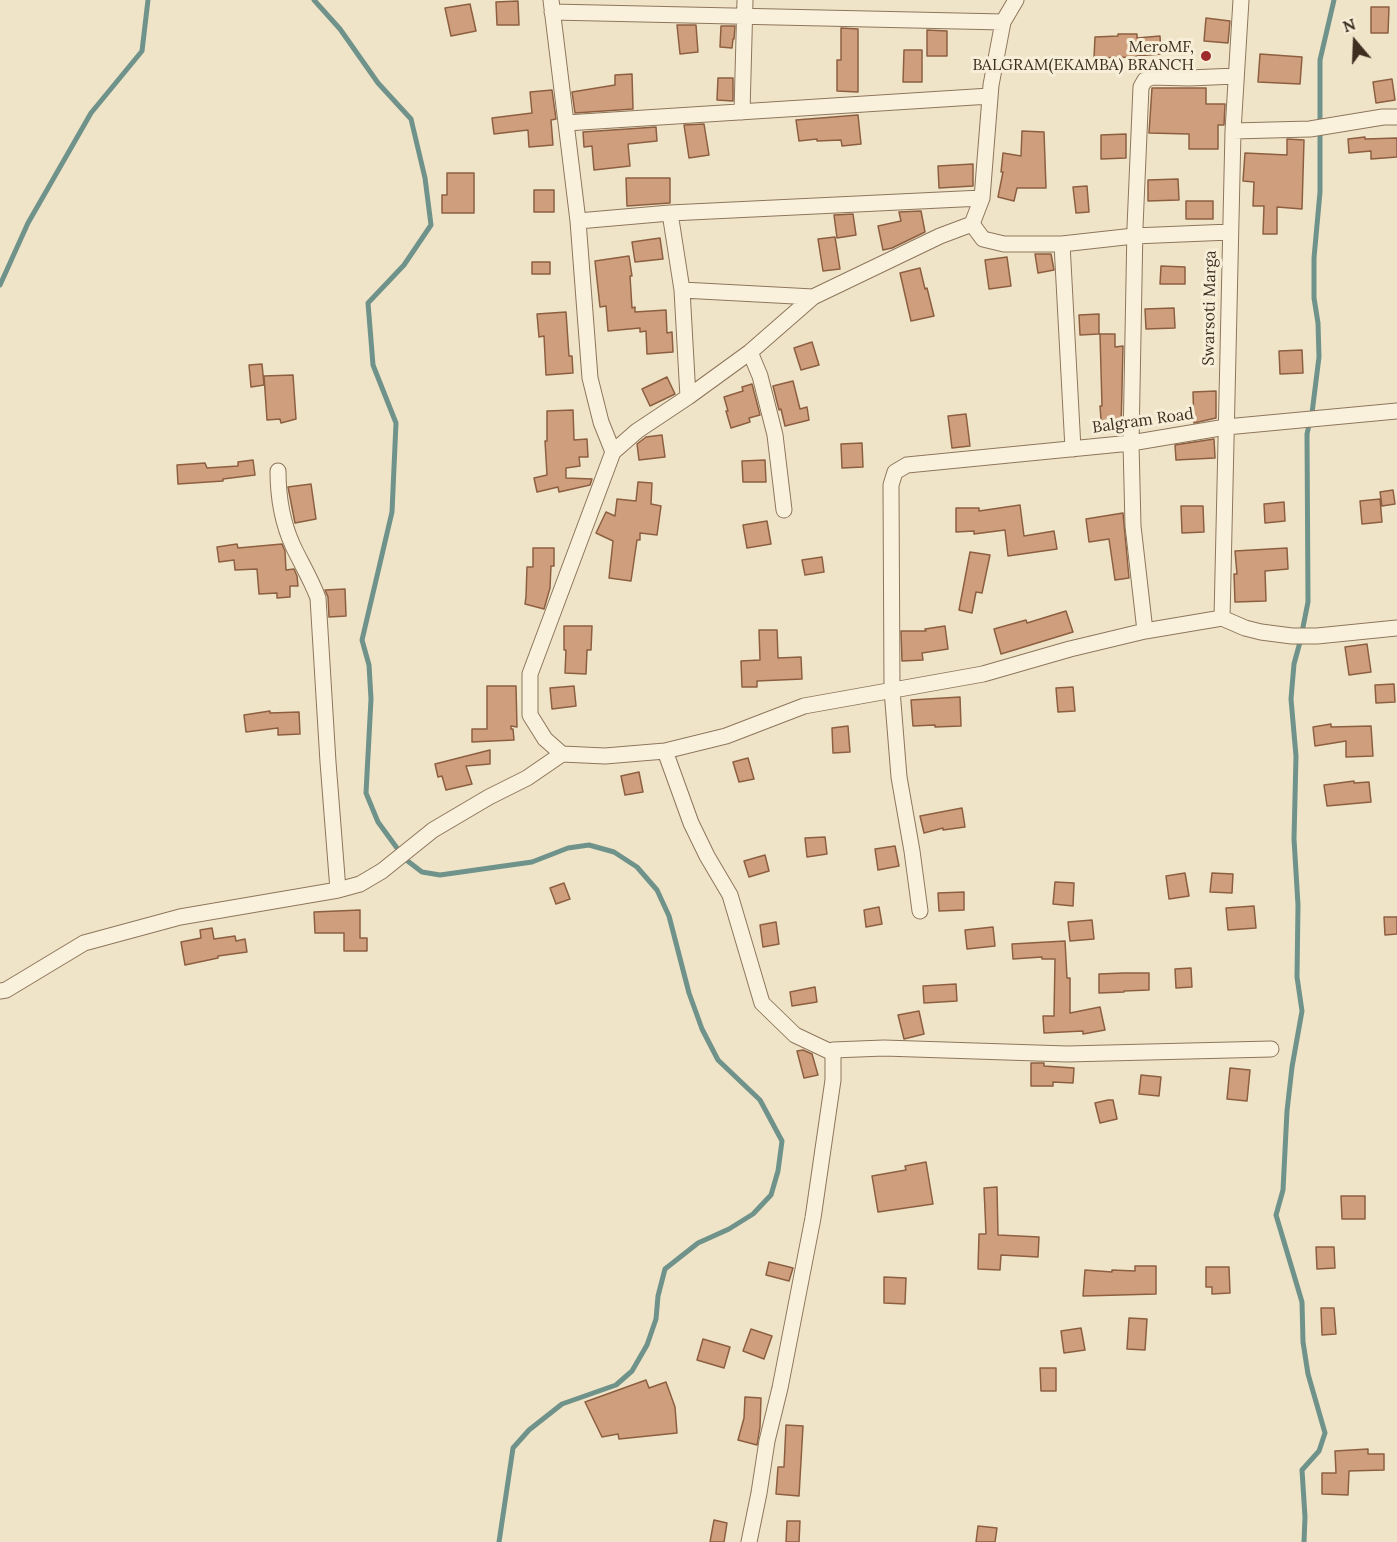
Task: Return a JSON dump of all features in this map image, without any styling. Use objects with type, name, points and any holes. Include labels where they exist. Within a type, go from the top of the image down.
[{"type":"street","points":[[742,112],[745,0]]},
{"type":"street","points":[[562,754],[545,739],[530,715],[530,674],[613,452],[637,431],[750,352],[813,297],[940,236],[972,224],[982,198],[991,85],[1004,22],[1016,0]]},
{"type":"street","name":"Swarsoti Marga","points":[[1222,618],[1233,131],[1241,0]]},
{"type":"street","points":[[613,452],[590,378],[578,221],[552,6],[745,16],[1004,22]]},
{"type":"street","points":[[1145,631],[1133,526],[1131,443],[1134,236],[1140,87],[1145,80],[1152,77],[1236,76]]},
{"type":"street","points":[[566,123],[990,96]]},
{"type":"street","points":[[1233,131],[1312,129],[1383,117],[1397,117]]},
{"type":"street","points":[[578,221],[670,213],[982,198]]},
{"type":"street","points":[[670,213],[682,290],[688,397]]},
{"type":"street","points":[[972,224],[983,239],[1004,244],[1062,244],[1134,236],[1230,232]]},
{"type":"street","points":[[1062,244],[1073,448]]},
{"type":"street","points":[[682,290],[813,297]]},
{"type":"street","points":[[750,352],[760,376],[775,435],[784,510]]},
{"type":"street","name":"Balgram Road","points":[[892,690],[891,485],[895,472],[907,465],[1131,443],[1226,427],[1397,411]]},
{"type":"street","points":[[278,471],[278,489],[286,527],[318,598],[338,890]]},
{"type":"street","points":[[0,991],[6,990],[84,944],[180,917],[338,890],[360,884],[382,871],[433,830],[527,778],[562,754],[605,756],[665,752],[726,736],[804,706],[983,674],[1070,649],[1145,631],[1222,618],[1245,628],[1292,636],[1317,636],[1397,628]]},
{"type":"street","points":[[892,690],[899,777],[920,911]]},
{"type":"street","points":[[665,752],[691,823],[730,895],[762,1003],[795,1035],[833,1053]]},
{"type":"street","points":[[749,1542],[767,1441],[780,1388],[813,1218],[833,1080],[833,1050],[884,1048],[1067,1054],[1271,1049]]},
{"type":"building","points":[[518,1],[519,25],[497,25],[496,2]]},
{"type":"building","points":[[470,4],[476,31],[451,36],[445,8]]},
{"type":"building","points":[[1371,7],[1389,7],[1388,33],[1371,33]]},
{"type":"building","points":[[1206,18],[1230,21],[1228,43],[1204,41]]},
{"type":"building","points":[[677,25],[696,25],[698,52],[680,54]]},
{"type":"building","points":[[721,26],[735,26],[732,48],[720,47]]},
{"type":"building","points":[[841,28],[858,29],[858,92],[837,91],[837,60],[841,60]]},
{"type":"building","points":[[927,30],[947,31],[947,56],[927,56]]},
{"type":"building","points":[[1118,34],[1137,34],[1137,38],[1160,36],[1161,54],[1094,58],[1095,37],[1118,36]]},
{"type":"building","points":[[904,50],[922,50],[922,82],[903,82]]},
{"type":"building","points":[[1260,54],[1302,57],[1300,84],[1258,82]]},
{"type":"building","points":[[632,74],[633,109],[575,113],[572,92],[615,85],[615,75]]},
{"type":"building","points":[[718,78],[733,78],[733,101],[717,100]]},
{"type":"building","points":[[1392,79],[1395,100],[1376,103],[1373,82]]},
{"type":"building","points":[[1152,88],[1206,88],[1206,104],[1225,104],[1224,125],[1218,125],[1218,149],[1189,149],[1189,134],[1149,133]]},
{"type":"building","points":[[552,90],[556,119],[551,120],[553,145],[529,147],[528,130],[494,134],[492,118],[532,113],[530,92]]},
{"type":"building","points":[[858,115],[861,144],[842,146],[841,140],[799,141],[796,120]]},
{"type":"building","points":[[704,124],[709,155],[689,158],[684,125]]},
{"type":"building","points":[[656,127],[657,141],[628,144],[630,166],[594,170],[592,146],[584,147],[583,132]]},
{"type":"building","points":[[1022,131],[1044,132],[1046,188],[1017,188],[1014,201],[998,197],[1003,172],[1001,172],[1003,153],[1021,156]]},
{"type":"building","points":[[1126,134],[1126,158],[1101,159],[1101,135]]},
{"type":"building","points":[[1365,137],[1365,139],[1397,138],[1397,157],[1371,159],[1371,151],[1349,153],[1348,139]]},
{"type":"building","points":[[1287,139],[1304,140],[1302,209],[1277,207],[1277,234],[1263,234],[1264,206],[1253,206],[1254,182],[1243,181],[1245,153],[1287,155]]},
{"type":"building","points":[[973,164],[973,186],[939,188],[938,166]]},
{"type":"building","points":[[447,173],[474,173],[474,213],[442,213],[442,195],[447,195]]},
{"type":"building","points":[[626,178],[670,178],[670,203],[627,206]]},
{"type":"building","points":[[1178,179],[1179,200],[1148,201],[1148,180]]},
{"type":"building","points":[[1087,186],[1089,212],[1076,213],[1073,187]]},
{"type":"building","points":[[534,190],[554,190],[554,212],[534,212]]},
{"type":"building","points":[[1186,201],[1213,201],[1213,219],[1186,219]]},
{"type":"building","points":[[921,211],[925,232],[883,250],[878,226],[901,221],[899,212]]},
{"type":"building","points":[[853,214],[856,235],[837,238],[834,215]]},
{"type":"building","points":[[835,237],[840,269],[823,271],[818,239]]},
{"type":"building","points":[[660,238],[663,259],[635,262],[632,242]]},
{"type":"building","points":[[1035,254],[1051,254],[1054,270],[1038,273]]},
{"type":"building","points":[[629,256],[632,276],[630,276],[632,308],[635,307],[635,312],[666,310],[667,333],[672,332],[673,352],[647,354],[646,331],[640,332],[640,328],[608,331],[606,306],[600,307],[595,261]]},
{"type":"building","points":[[1007,257],[1011,286],[989,289],[985,260]]},
{"type":"building","points":[[532,262],[550,262],[550,274],[532,274]]},
{"type":"building","points":[[1161,266],[1185,267],[1185,284],[1160,284]]},
{"type":"building","points":[[920,268],[934,316],[911,321],[900,273]]},
{"type":"building","points":[[1174,308],[1175,328],[1146,329],[1145,309]]},
{"type":"building","points":[[566,312],[569,356],[572,356],[573,373],[546,375],[544,336],[539,337],[537,314]]},
{"type":"building","points":[[1099,314],[1099,334],[1080,335],[1079,315]]},
{"type":"building","points":[[1100,334],[1115,334],[1115,347],[1123,346],[1121,431],[1102,433]]},
{"type":"building","points":[[812,342],[819,365],[801,370],[794,348]]},
{"type":"building","points":[[1302,350],[1303,373],[1280,374],[1279,351]]},
{"type":"building","points":[[262,364],[264,385],[251,387],[249,365]]},
{"type":"building","points":[[293,375],[296,419],[281,423],[280,419],[267,420],[264,376]]},
{"type":"building","points":[[667,377],[675,394],[650,406],[642,389]]},
{"type":"building","points":[[793,381],[800,409],[807,407],[809,420],[785,426],[773,386]]},
{"type":"building","points":[[752,384],[760,415],[749,418],[750,422],[731,428],[724,397],[743,391],[742,387]]},
{"type":"building","points":[[1216,391],[1216,418],[1194,423],[1193,392]]},
{"type":"building","points":[[573,410],[574,440],[587,439],[588,457],[579,457],[580,466],[566,468],[566,478],[592,479],[590,485],[559,492],[558,487],[537,492],[534,478],[547,475],[545,441],[547,441],[547,411]]},
{"type":"building","points":[[966,414],[970,446],[952,448],[948,416]]},
{"type":"building","points":[[662,435],[665,457],[639,460],[637,444],[646,437]]},
{"type":"building","points":[[1214,439],[1215,458],[1176,460],[1175,445]]},
{"type":"building","points":[[862,443],[863,467],[842,468],[841,444]]},
{"type":"building","points":[[253,460],[255,475],[223,479],[223,481],[178,484],[177,465],[205,463],[207,468],[238,466],[238,462]]},
{"type":"building","points":[[765,460],[766,482],[743,482],[742,461]]},
{"type":"building","points":[[638,482],[652,483],[651,504],[661,506],[657,535],[640,533],[631,581],[609,578],[613,541],[596,533],[606,512],[615,516],[617,499],[636,501]]},
{"type":"building","points":[[311,484],[316,519],[295,523],[288,487]]},
{"type":"building","points":[[1393,490],[1395,504],[1382,506],[1380,492]]},
{"type":"building","points":[[1380,499],[1382,522],[1362,524],[1360,501]]},
{"type":"building","points":[[1284,502],[1285,521],[1265,523],[1264,504]]},
{"type":"building","points":[[1020,505],[1024,536],[1054,531],[1057,549],[1008,556],[1005,530],[974,534],[974,531],[956,532],[956,508],[979,508],[979,511]]},
{"type":"building","points":[[1181,506],[1203,506],[1204,532],[1182,533]]},
{"type":"building","points":[[1123,513],[1129,578],[1115,580],[1109,539],[1089,542],[1086,519]]},
{"type":"building","points":[[767,521],[771,544],[747,548],[743,525]]},
{"type":"building","points":[[237,544],[238,548],[282,544],[285,551],[286,570],[294,569],[297,576],[298,586],[290,586],[290,597],[277,598],[277,593],[259,594],[257,569],[235,570],[234,560],[219,562],[217,547]]},
{"type":"building","points":[[533,548],[554,548],[554,566],[551,566],[550,588],[544,609],[525,604],[527,567],[533,567]]},
{"type":"building","points":[[1287,548],[1288,569],[1265,571],[1266,601],[1235,602],[1234,574],[1237,574],[1235,551]]},
{"type":"building","points":[[970,552],[990,555],[982,593],[976,592],[972,613],[959,610]]},
{"type":"building","points":[[822,557],[824,572],[805,575],[802,560]]},
{"type":"building","points":[[345,589],[346,616],[329,617],[328,597],[325,590]]},
{"type":"building","points":[[1066,611],[1073,632],[1001,654],[994,629],[1026,620],[1027,623]]},
{"type":"building","points":[[564,626],[592,626],[591,650],[587,650],[586,674],[565,673]]},
{"type":"building","points":[[945,626],[948,649],[922,653],[923,660],[902,661],[901,631],[926,631],[925,629]]},
{"type":"building","points":[[759,630],[777,630],[778,658],[801,657],[802,679],[757,681],[757,687],[742,687],[741,661],[760,660]]},
{"type":"building","points":[[1367,644],[1371,672],[1349,675],[1345,647]]},
{"type":"building","points":[[1394,684],[1395,702],[1376,703],[1375,685]]},
{"type":"building","points":[[487,686],[516,686],[517,727],[511,726],[514,740],[472,742],[472,729],[487,729]]},
{"type":"building","points":[[574,686],[576,706],[552,709],[550,688]]},
{"type":"building","points":[[1073,687],[1075,711],[1058,712],[1056,688]]},
{"type":"building","points":[[960,697],[961,726],[913,726],[911,700]]},
{"type":"building","points":[[270,711],[270,713],[299,712],[300,734],[278,735],[278,728],[246,732],[244,715]]},
{"type":"building","points":[[1331,724],[1331,727],[1371,726],[1373,756],[1346,757],[1346,741],[1315,746],[1313,727]]},
{"type":"building","points":[[848,726],[850,752],[833,753],[832,728]]},
{"type":"building","points":[[490,750],[490,764],[466,766],[472,784],[446,790],[442,776],[438,777],[435,764]]},
{"type":"building","points":[[748,758],[754,779],[739,782],[733,762]]},
{"type":"building","points":[[639,772],[643,792],[625,795],[621,776]]},
{"type":"building","points":[[1354,781],[1354,783],[1369,782],[1371,802],[1327,806],[1324,785]]},
{"type":"building","points":[[962,808],[965,827],[943,830],[943,828],[924,833],[920,816]]},
{"type":"building","points":[[825,837],[827,854],[807,857],[805,838]]},
{"type":"building","points":[[895,846],[899,866],[878,870],[875,849]]},
{"type":"building","points":[[765,855],[769,871],[749,877],[744,861]]},
{"type":"building","points":[[1185,873],[1189,896],[1169,899],[1166,876]]},
{"type":"building","points":[[1212,873],[1233,874],[1232,893],[1210,892]]},
{"type":"building","points":[[1055,882],[1074,883],[1073,906],[1053,904]]},
{"type":"building","points":[[564,883],[570,899],[556,904],[550,888]]},
{"type":"building","points":[[964,892],[964,910],[939,911],[938,893]]},
{"type":"building","points":[[1254,906],[1256,928],[1228,930],[1226,908]]},
{"type":"building","points":[[879,907],[882,924],[866,927],[864,910]]},
{"type":"building","points":[[360,910],[360,938],[367,938],[367,951],[344,951],[344,933],[315,933],[314,912]]},
{"type":"building","points":[[1384,917],[1397,917],[1397,934],[1385,935]]},
{"type":"building","points":[[1092,920],[1094,939],[1070,941],[1068,922]]},
{"type":"building","points":[[776,922],[779,944],[763,947],[760,925]]},
{"type":"building","points":[[993,927],[995,946],[967,949],[965,930]]},
{"type":"building","points":[[212,928],[214,939],[235,936],[236,941],[245,939],[247,952],[218,956],[218,958],[185,965],[181,942],[201,938],[200,930]]},
{"type":"building","points":[[1065,941],[1067,978],[1070,978],[1070,1013],[1100,1007],[1105,1030],[1083,1034],[1083,1031],[1044,1033],[1043,1016],[1054,1016],[1055,959],[1042,959],[1042,957],[1013,959],[1012,944]]},
{"type":"building","points":[[1191,968],[1192,987],[1176,988],[1175,969]]},
{"type":"building","points":[[1149,973],[1149,990],[1099,993],[1099,974]]},
{"type":"building","points":[[956,984],[957,1001],[924,1003],[923,986]]},
{"type":"building","points":[[815,987],[817,1002],[792,1006],[790,992]]},
{"type":"building","points":[[919,1011],[924,1034],[904,1039],[898,1015]]},
{"type":"building","points":[[803,1050],[812,1054],[818,1075],[804,1078],[797,1051]]},
{"type":"building","points":[[1031,1063],[1074,1068],[1073,1083],[1053,1082],[1053,1086],[1031,1086]]},
{"type":"building","points":[[1230,1068],[1250,1070],[1247,1101],[1227,1099]]},
{"type":"building","points":[[1141,1075],[1161,1077],[1159,1096],[1139,1094]]},
{"type":"building","points":[[1113,1100],[1117,1119],[1100,1123],[1095,1103]]},
{"type":"building","points":[[926,1162],[933,1204],[878,1212],[872,1176],[906,1170],[905,1166]]},
{"type":"building","points":[[997,1187],[998,1235],[1039,1237],[1038,1257],[1001,1255],[1000,1270],[978,1269],[979,1234],[986,1234],[984,1188]]},
{"type":"building","points":[[1341,1196],[1365,1196],[1365,1219],[1342,1219]]},
{"type":"building","points":[[1316,1247],[1334,1247],[1335,1268],[1317,1269]]},
{"type":"building","points":[[769,1262],[793,1268],[789,1281],[766,1275]]},
{"type":"building","points":[[1135,1266],[1156,1266],[1156,1294],[1083,1296],[1085,1270],[1135,1271]]},
{"type":"building","points":[[1206,1267],[1229,1267],[1230,1293],[1212,1294],[1212,1287],[1206,1287]]},
{"type":"building","points":[[884,1277],[906,1278],[905,1304],[884,1303]]},
{"type":"building","points":[[1321,1308],[1334,1308],[1336,1334],[1322,1335]]},
{"type":"building","points":[[1129,1318],[1147,1319],[1145,1350],[1127,1349]]},
{"type":"building","points":[[1081,1328],[1085,1350],[1064,1353],[1061,1331]]},
{"type":"building","points":[[751,1329],[772,1336],[764,1359],[743,1351]]},
{"type":"building","points":[[703,1339],[730,1347],[724,1368],[697,1360]]},
{"type":"building","points":[[1040,1368],[1056,1368],[1056,1391],[1041,1391]]},
{"type":"building","points":[[646,1380],[649,1388],[666,1382],[675,1407],[677,1433],[619,1439],[618,1434],[602,1437],[585,1402]]},
{"type":"building","points":[[745,1397],[761,1398],[757,1445],[738,1440],[744,1418]]},
{"type":"building","points":[[786,1425],[803,1426],[799,1496],[776,1494],[778,1467],[784,1467]]},
{"type":"building","points":[[1368,1449],[1368,1454],[1384,1454],[1384,1470],[1349,1471],[1348,1495],[1322,1494],[1322,1473],[1336,1473],[1335,1451]]},
{"type":"building","points":[[714,1520],[727,1523],[724,1542],[710,1542]]},
{"type":"building","points":[[787,1521],[800,1521],[799,1542],[786,1542]]},
{"type":"building","points":[[978,1526],[997,1528],[995,1542],[976,1542]]},
{"type":"waterway","points":[[0,285],[28,223],[91,113],[142,51],[148,0]]},
{"type":"waterway","points":[[314,0],[340,29],[378,83],[411,119],[425,178],[431,225],[404,265],[368,303],[373,365],[396,423],[392,512],[362,640],[369,665],[371,699],[366,793],[378,822],[405,859],[422,872],[440,875],[532,862],[568,848],[589,845],[614,852],[637,867],[657,890],[669,916],[689,993],[702,1029],[718,1060],[760,1100],[782,1141],[778,1171],[771,1195],[753,1214],[729,1229],[698,1243],[665,1269],[658,1296],[656,1319],[647,1345],[632,1371],[616,1385],[562,1404],[529,1430],[513,1448],[499,1542]]},
{"type":"waterway","points":[[1312,413],[1319,357],[1318,323],[1314,298],[1314,258],[1320,192],[1320,60],[1334,0]]},
{"type":"waterway","points":[[1304,1542],[1302,1470],[1319,1451],[1325,1433],[1308,1374],[1303,1342],[1302,1302],[1276,1215],[1283,1190],[1287,1111],[1302,1011],[1297,977],[1298,905],[1294,839],[1296,756],[1291,699],[1294,664],[1308,602],[1307,434],[1309,425]]},
{"type":"place","name":"MeroMF, BALGRAM(EKAMBA) BRANCH","points":[[1206,56]]}]
